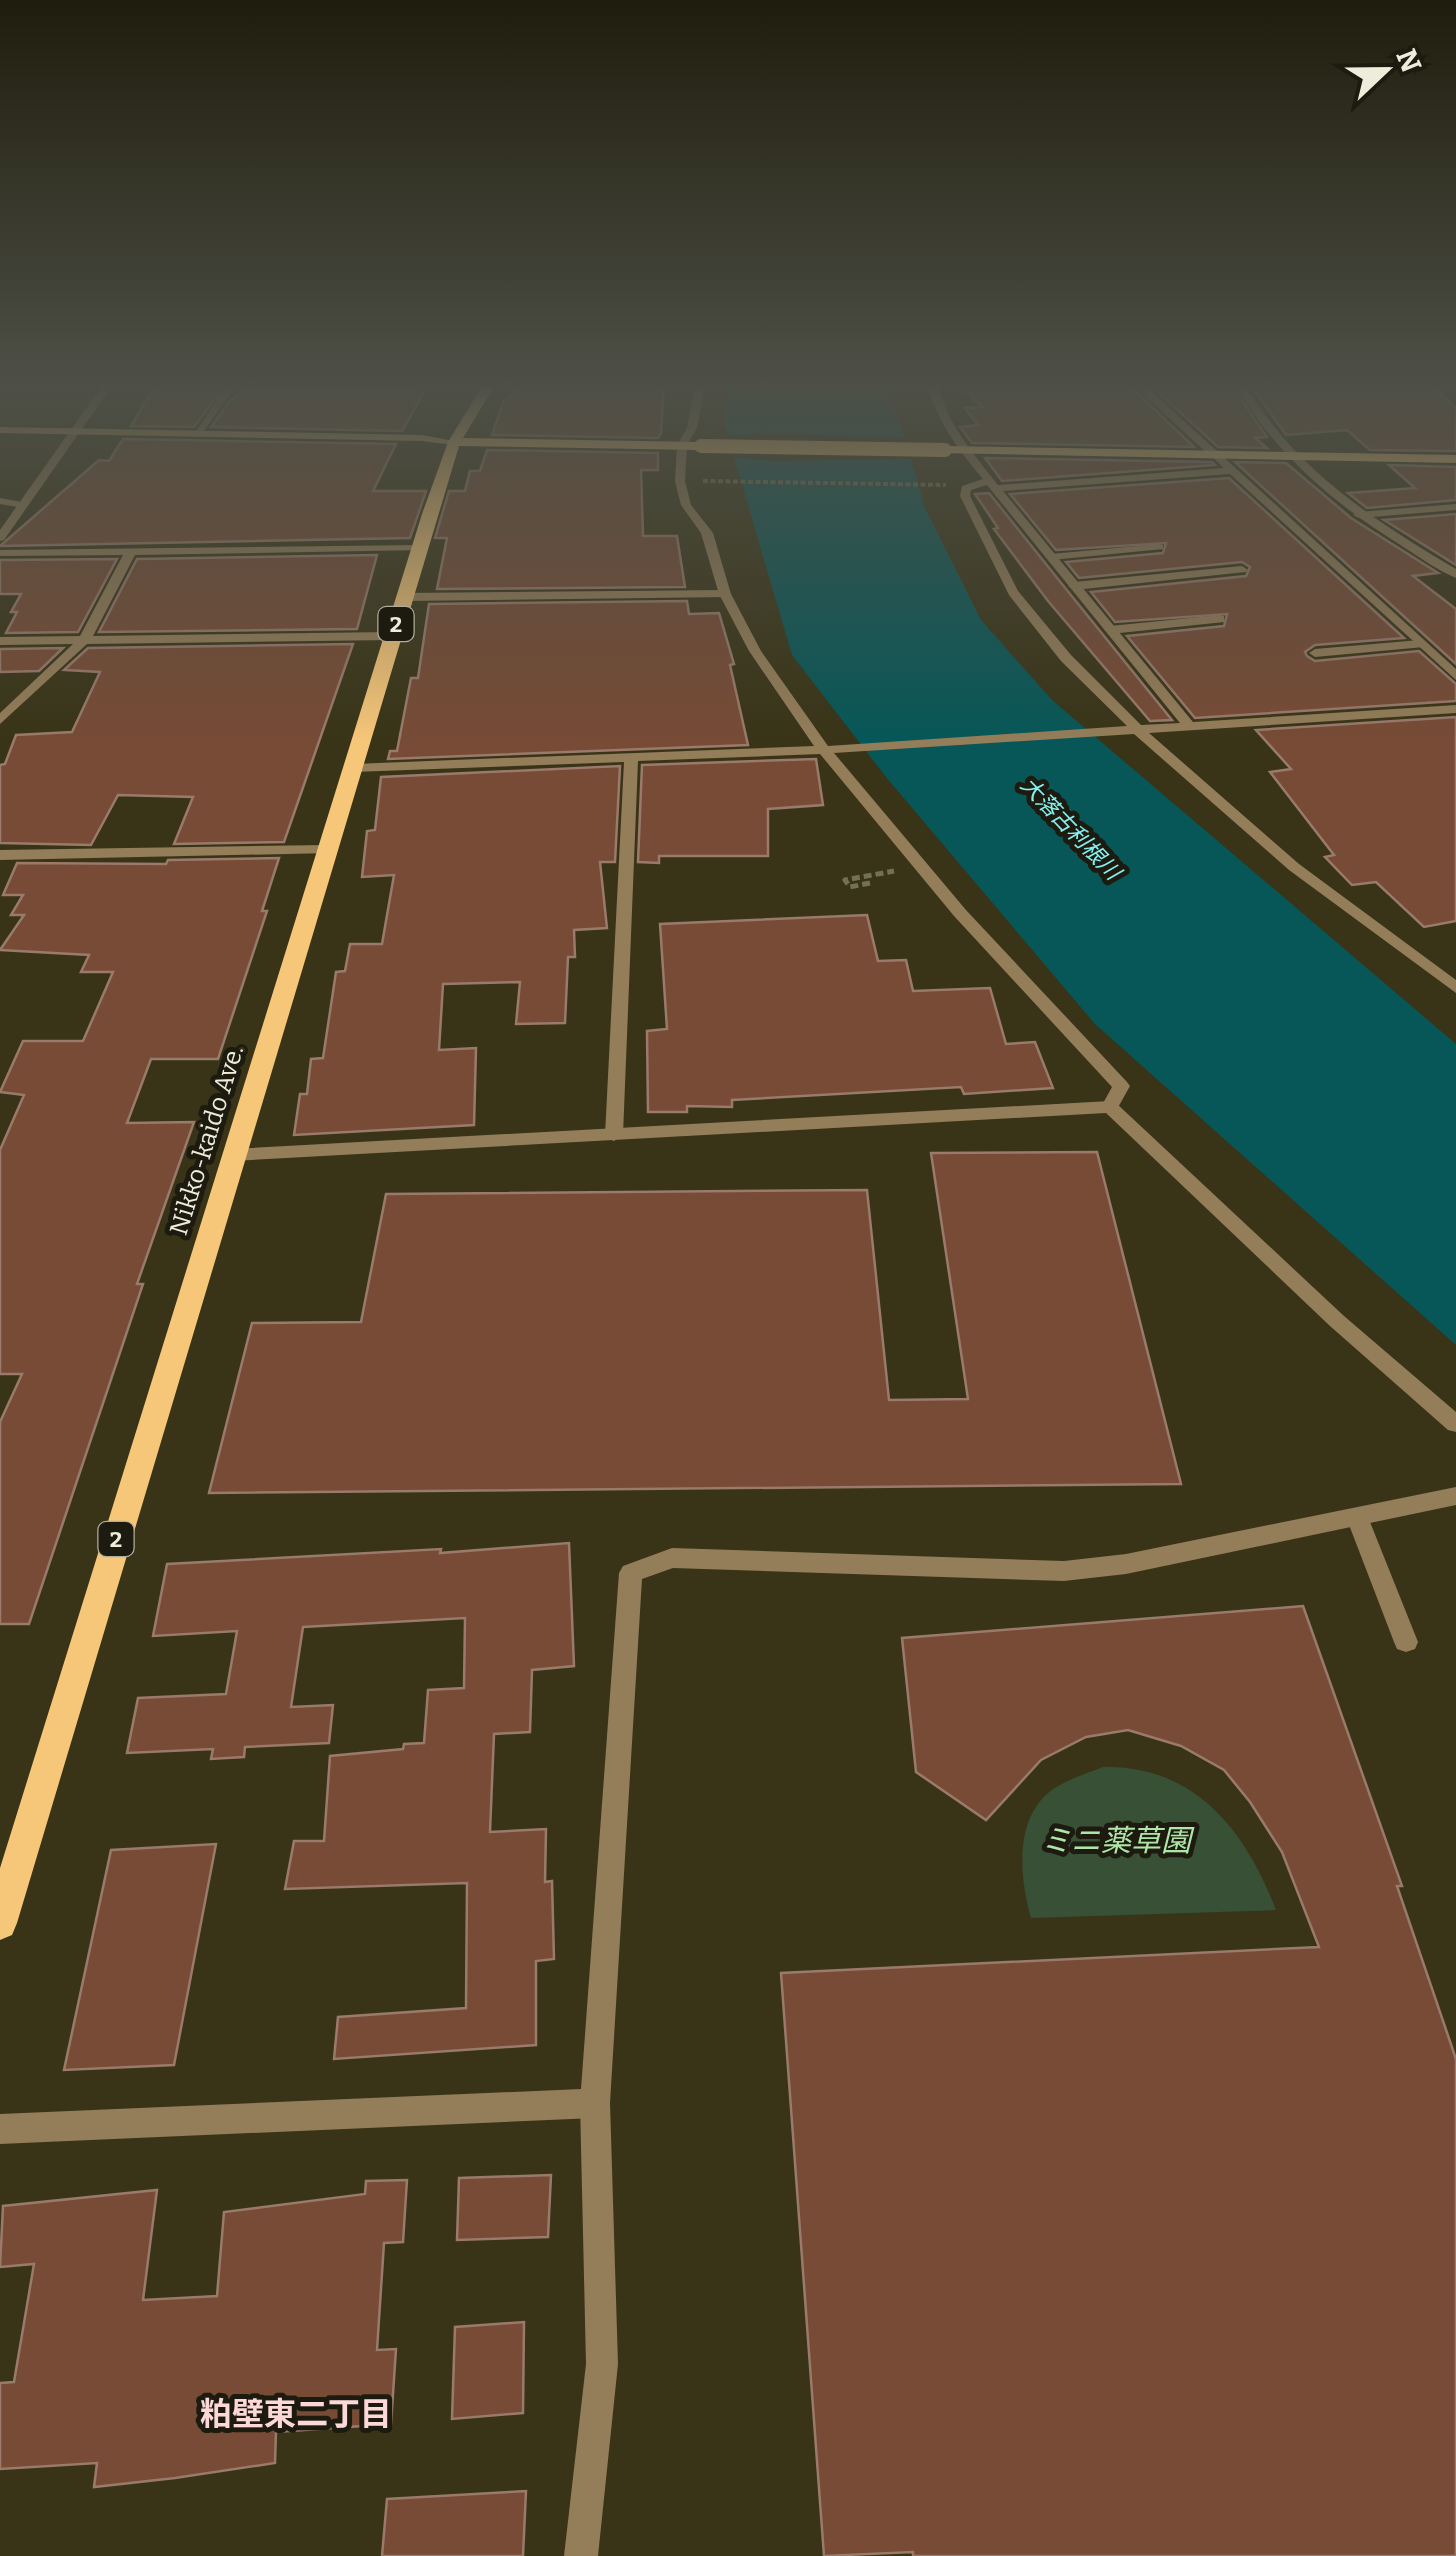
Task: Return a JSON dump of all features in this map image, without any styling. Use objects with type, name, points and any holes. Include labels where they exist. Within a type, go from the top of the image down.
[{"type":"main road","name":"Nikko-kaido Ave.","points":[[0,1923],[434,502]]},
{"type":"street","points":[[6,502],[23,506]]},
{"type":"street","points":[[0,538],[26,502]]},
{"type":"street","points":[[685,502],[707,533],[725,594],[755,651],[824,750],[920,866],[1122,1086],[1110,1107]]},
{"type":"street","points":[[968,502],[1013,592],[1066,658],[1140,732],[1294,867],[1456,988]]},
{"type":"street","points":[[1008,502],[1190,728]]},
{"type":"street","points":[[1266,502],[1456,676]]},
{"type":"street","points":[[1345,502],[1359,515],[1456,574]]},
{"type":"street","points":[[1359,515],[1456,507]]},
{"type":"street","points":[[1051,557],[1159,547]]},
{"type":"street","points":[[0,553],[419,548]]},
{"type":"street","points":[[0,720],[85,639],[131,552]]},
{"type":"street","points":[[1074,586],[1242,570]]},
{"type":"street","points":[[404,597],[725,594]]},
{"type":"street","points":[[1110,630],[1220,619]]},
{"type":"street","points":[[0,641],[392,636]]},
{"type":"street","points":[[1316,653],[1420,644]]},
{"type":"street","points":[[0,698],[22,698]]},
{"type":"street","points":[[352,768],[824,750],[1456,709]]},
{"type":"street","points":[[614,1135],[632,758]]},
{"type":"street","points":[[0,875],[6,855],[327,850]]},
{"type":"street","points":[[232,1156],[1110,1107],[1310,1297],[1456,1424]]},
{"type":"street","points":[[581,2556],[602,2364],[595,2103],[631,1573],[672,1558],[1064,1571],[1126,1564],[1456,1496]]},
{"type":"street","points":[[1356,1517],[1406,1642]]},
{"type":"street","points":[[0,2129],[595,2103]]},
{"type":"path","points":[[870,883],[850,886],[846,880],[920,866]]},
{"type":"green space","name":"ミニ薬草園","points":[[1103,1767],[1136,1769],[1165,1778],[1213,1808],[1249,1854],[1276,1910],[1031,1918],[1022,1865],[1033,1812],[1043,1797],[1058,1786]]},
{"type":"water","name":"大落古利根川","points":[[747,502],[923,502],[981,620],[1052,700],[1456,1044],[1456,1345],[1095,1024],[886,777],[792,655]]},
{"type":"building","points":[[50,502],[422,502],[410,538],[0,546]]},
{"type":"building","points":[[446,502],[642,502],[643,536],[677,536],[685,587],[437,589],[447,538],[435,538]]},
{"type":"building","points":[[981,502],[996,502],[1172,720],[1150,721],[1048,601],[994,529],[998,528]]},
{"type":"building","points":[[1017,502],[1256,502],[1404,638],[1315,645],[1305,652],[1307,656],[1315,661],[1419,651],[1456,684],[1456,701],[1195,718],[1127,636],[1224,626],[1227,614],[1115,622],[1091,592],[1246,576],[1250,567],[1242,562],[1079,578],[1066,562],[1163,553],[1166,543],[1056,550]]},
{"type":"building","points":[[1279,502],[1332,502],[1438,573],[1413,576],[1456,609],[1456,664]]},
{"type":"building","points":[[1360,502],[1431,502],[1367,508]]},
{"type":"building","points":[[1456,514],[1456,565],[1384,520]]},
{"type":"building","points":[[377,555],[357,629],[99,632],[137,559]]},
{"type":"building","points":[[117,559],[78,632],[6,633],[21,594],[0,594],[0,560]]},
{"type":"building","points":[[687,601],[689,614],[719,613],[734,664],[730,665],[748,745],[388,759],[390,751],[397,751],[411,678],[418,678],[429,604]]},
{"type":"building","points":[[353,644],[284,842],[174,844],[193,797],[118,795],[91,845],[0,843],[0,765],[5,764],[16,735],[72,732],[100,672],[64,670],[88,648]]},
{"type":"building","points":[[63,648],[39,671],[0,672],[0,649]]},
{"type":"building","points":[[1456,717],[1456,921],[1424,927],[1376,882],[1352,885],[1325,857],[1334,855],[1270,772],[1291,769],[1256,730]]},
{"type":"building","points":[[816,759],[823,805],[768,809],[768,856],[659,856],[659,863],[638,862],[642,765]]},
{"type":"building","points":[[620,766],[615,862],[600,862],[607,928],[574,930],[575,957],[568,957],[565,1023],[516,1024],[520,982],[443,984],[439,1050],[476,1048],[474,1125],[294,1135],[300,1094],[307,1094],[311,1059],[323,1058],[336,972],[345,971],[350,944],[382,944],[394,875],[362,877],[367,831],[375,830],[381,777]]},
{"type":"building","points":[[279,858],[262,911],[267,911],[218,1059],[151,1059],[127,1123],[194,1122],[137,1284],[143,1284],[29,1624],[0,1624],[0,1422],[22,1374],[0,1374],[0,1150],[24,1095],[0,1092],[23,1041],[83,1041],[113,972],[81,972],[89,955],[0,950],[24,915],[11,915],[23,895],[3,895],[17,863],[166,864],[168,860]]},
{"type":"building","points":[[867,915],[878,961],[906,960],[913,991],[990,988],[1006,1044],[1035,1042],[1053,1088],[964,1094],[961,1087],[732,1100],[732,1107],[687,1106],[687,1112],[648,1112],[647,1031],[667,1029],[660,924]]},
{"type":"building","points":[[1097,1152],[1181,1484],[209,1493],[252,1323],[361,1322],[386,1194],[867,1190],[889,1400],[968,1399],[931,1153]]},
{"type":"building","points":[[569,1543],[574,1666],[532,1670],[530,1732],[494,1734],[490,1832],[546,1829],[545,1882],[552,1881],[554,1959],[536,1961],[536,2045],[334,2059],[338,2017],[466,2008],[467,1883],[285,1889],[294,1841],[324,1841],[330,1756],[403,1749],[404,1744],[424,1743],[428,1690],[464,1688],[465,1618],[303,1627],[291,1707],[333,1705],[329,1743],[245,1747],[244,1757],[211,1759],[213,1749],[127,1753],[138,1698],[226,1694],[237,1631],[153,1636],[167,1564],[441,1549],[440,1553]]},
{"type":"building","points":[[1303,1606],[1402,1886],[1397,1886],[1456,2059],[1456,2556],[913,2556],[913,2552],[824,2556],[781,1973],[1319,1947],[1282,1852],[1250,1802],[1224,1770],[1181,1746],[1128,1730],[1086,1737],[1041,1760],[986,1820],[916,1772],[902,1638]]},
{"type":"building","points":[[216,1844],[174,2065],[64,2070],[111,1850]]},
{"type":"building","points":[[551,2175],[548,2237],[457,2240],[459,2178]]},
{"type":"building","points":[[407,2180],[403,2242],[384,2243],[377,2350],[396,2349],[391,2424],[276,2432],[275,2463],[175,2478],[94,2487],[97,2463],[0,2469],[0,2383],[14,2382],[34,2264],[0,2267],[3,2206],[157,2190],[143,2300],[217,2296],[224,2212],[365,2194],[366,2181]]},
{"type":"building","points":[[524,2322],[523,2413],[452,2419],[455,2327]]},
{"type":"building","points":[[526,2491],[523,2556],[382,2556],[387,2499]]},
{"type":"district","name":"粕壁東二丁目","points":[[296,2414]]}]
